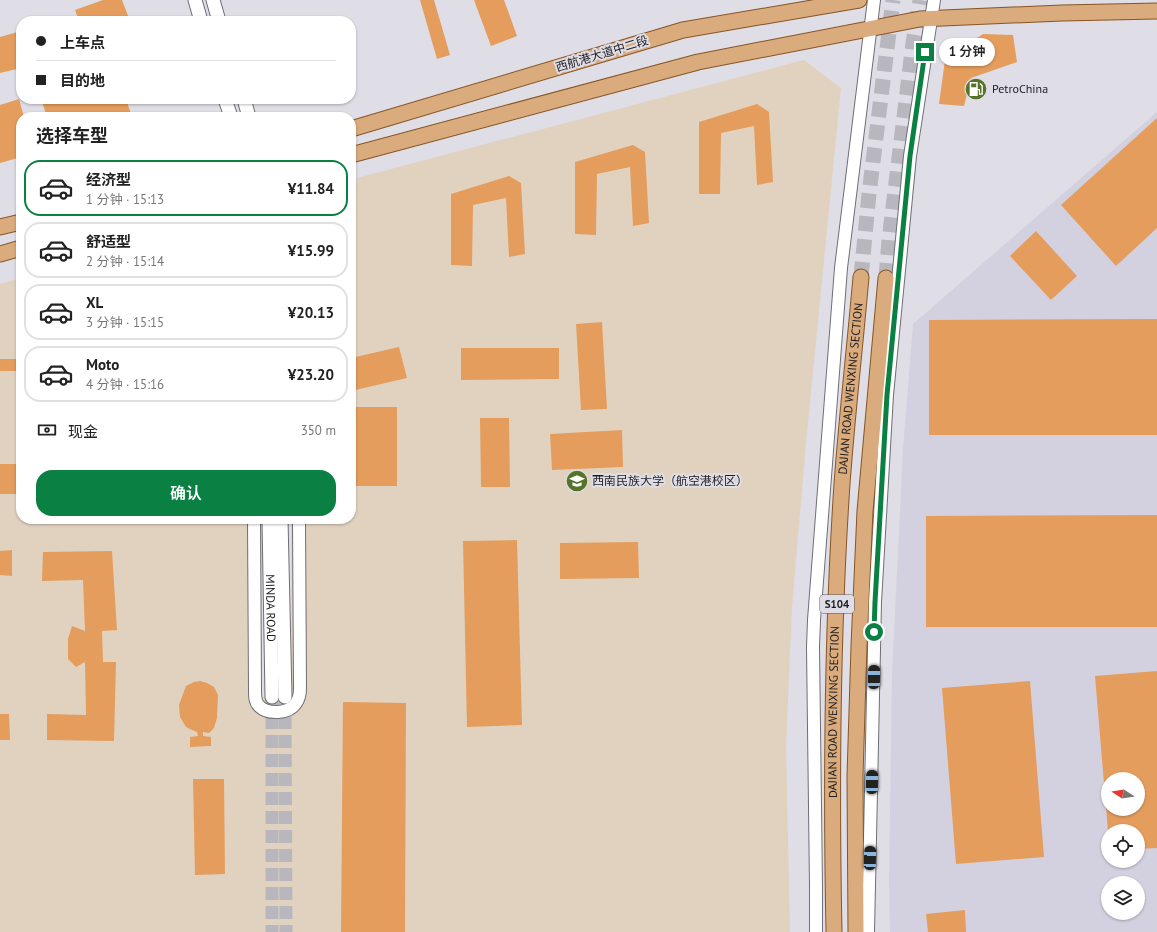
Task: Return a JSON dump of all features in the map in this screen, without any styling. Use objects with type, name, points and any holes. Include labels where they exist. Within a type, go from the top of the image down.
[{"type":"main road","points":[[195,0],[200,16]]},
{"type":"main road","points":[[213,0],[218,16]]},
{"type":"main road","name":"西航港大道中二段","points":[[356,128],[683,30],[859,0]]},
{"type":"main road","points":[[356,154],[698,62],[920,19],[1062,13],[1157,11]]},
{"type":"main road","points":[[0,227],[16,223]]},
{"type":"main road","points":[[0,254],[16,249]]},
{"type":"main road","name":"DAJIAN ROAD WENXING SECTION","points":[[834,932],[835,640],[842,484],[861,278]]},
{"type":"main road","name":"DAJIAN ROAD WENXING SECTION","points":[[856,932],[855,776],[858,646],[865,510],[886,278]]},
{"type":"main road","name":"MINDA ROAD","points":[[269,524],[272,697]]},
{"type":"main road","name":"MINDA ROAD","points":[[282,524],[285,697]]},
{"type":"street","points":[[816,932],[814,620],[841,268],[874,0]]},
{"type":"street","points":[[868,932],[875,602],[887,395],[910,156],[934,0]]},
{"type":"street","points":[[254,524],[256,702],[260,707],[275,712],[290,709],[296,704],[299,698],[299,524]]},
{"type":"shaded area","name":"西南民族大学（航空港校区）","points":[[804,60],[841,88],[806,443],[792,607],[786,748],[790,932],[0,932],[0,284],[16,279],[16,524],[263,524],[261,697],[292,697],[291,524],[356,524],[357,178]]},
{"type":"shaded area","points":[[1157,112],[1157,932],[890,932],[889,882],[892,674],[903,449],[913,324]]},
{"type":"building","points":[[103,0],[122,0],[128,16],[77,16],[75,10]]},
{"type":"building","points":[[420,0],[434,0],[450,55],[437,59]]},
{"type":"building","points":[[474,0],[504,0],[517,36],[491,46]]},
{"type":"building","points":[[16,32],[16,69],[0,73],[0,37]]},
{"type":"building","points":[[983,34],[1013,35],[1017,62],[971,78],[964,106],[939,104],[945,60]]},
{"type":"building","points":[[16,100],[16,104],[20,104],[23,112],[16,112],[16,158],[0,163],[0,105]]},
{"type":"building","points":[[43,104],[128,104],[130,112],[45,112]]},
{"type":"building","points":[[757,104],[769,112],[773,182],[757,185],[754,126],[721,133],[720,194],[699,194],[699,122]]},
{"type":"building","points":[[1157,118],[1157,228],[1116,266],[1061,205]]},
{"type":"building","points":[[633,145],[645,152],[649,223],[633,226],[630,167],[597,174],[596,235],[575,234],[575,162]]},
{"type":"building","points":[[509,176],[521,183],[525,254],[509,257],[506,198],[473,205],[472,266],[451,265],[451,194]]},
{"type":"building","points":[[1036,231],[1077,276],[1051,300],[1010,256]]},
{"type":"building","points":[[1157,319],[1157,435],[929,435],[929,320]]},
{"type":"building","points":[[602,322],[607,409],[581,410],[576,324]]},
{"type":"building","points":[[399,347],[407,378],[356,390],[356,357]]},
{"type":"building","points":[[461,348],[559,348],[559,379],[461,380]]},
{"type":"building","points":[[0,359],[16,359],[16,371],[0,371]]},
{"type":"building","points":[[356,407],[397,407],[397,486],[356,486]]},
{"type":"building","points":[[480,418],[509,418],[510,487],[481,487]]},
{"type":"building","points":[[622,430],[623,467],[552,470],[550,434]]},
{"type":"building","points":[[0,464],[16,464],[16,494],[0,494]]},
{"type":"building","points":[[1157,515],[1157,627],[926,627],[926,516]]},
{"type":"building","points":[[517,540],[522,725],[467,727],[463,541]]},
{"type":"building","points":[[638,542],[639,578],[560,579],[560,543]]},
{"type":"building","points":[[12,550],[12,576],[0,575],[0,551]]},
{"type":"building","points":[[112,551],[117,630],[102,631],[103,662],[116,662],[114,741],[47,740],[47,714],[86,715],[85,662],[76,667],[68,659],[68,639],[72,626],[85,631],[83,580],[42,581],[43,552]]},
{"type":"building","points":[[1157,671],[1157,848],[1145,849],[1145,824],[1107,824],[1107,816],[1145,816],[1145,772],[1103,772],[1095,676]]},
{"type":"building","points":[[200,681],[214,687],[218,695],[217,718],[214,728],[209,733],[203,732],[203,736],[211,737],[211,746],[190,747],[190,737],[198,736],[197,732],[186,727],[180,717],[179,705],[186,686]]},
{"type":"building","points":[[1030,681],[1044,857],[956,864],[942,688]]},
{"type":"building","points":[[343,702],[406,703],[405,932],[341,932]]},
{"type":"building","points":[[0,714],[9,714],[10,740],[0,740]]},
{"type":"building","points":[[193,779],[224,779],[225,874],[195,875]]},
{"type":"building","points":[[965,910],[966,932],[928,932],[926,914]]},
{"type":"tunnel","points":[[861,277],[869,194],[893,0]]},
{"type":"tunnel","points":[[886,278],[889,240],[913,43],[920,0]]},
{"type":"tunnel","points":[[272,697],[272,932]]},
{"type":"tunnel","points":[[285,697],[286,932]]},
{"type":"place","name":"PetroChina","points":[[976,89]]},
{"type":"place","name":"西南民族大学（航空港校区）","points":[[577,481]]},
{"type":"route","points":[[874,632],[887,395],[910,156],[925,52]]}]
